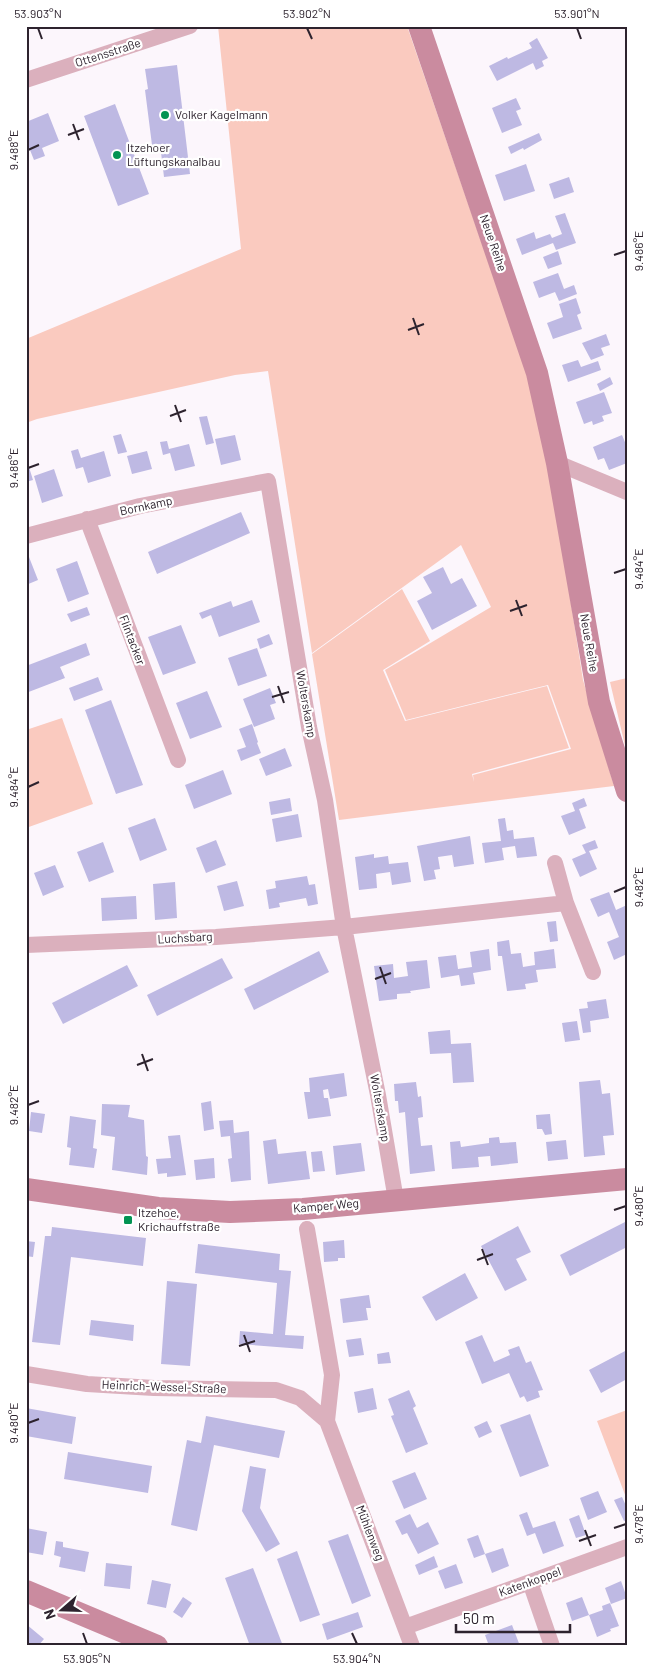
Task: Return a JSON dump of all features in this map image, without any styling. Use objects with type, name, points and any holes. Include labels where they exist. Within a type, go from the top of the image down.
[{"type":"street","name":"Ottensstraße","points":[[26,80],[190,26]]},
{"type":"street","name":"Neue Reihe","points":[[419,26],[537,373],[557,463],[599,702],[627,791]]},
{"type":"street","points":[[557,463],[627,492]]},
{"type":"street","name":"Bornkamp","points":[[26,536],[140,506],[268,481]]},
{"type":"street","name":"Wolterskamp","points":[[268,481],[309,727],[325,800],[344,927],[378,1095],[396,1200]]},
{"type":"street","name":"Flintacker","points":[[87,519],[178,760]]},
{"type":"street","points":[[555,863],[566,902],[593,972]]},
{"type":"street","points":[[344,927],[566,902]]},
{"type":"street","name":"Luchsbarg","points":[[26,945],[216,937],[344,927]]},
{"type":"street","name":"Kamper Weg","points":[[26,1189],[132,1206],[207,1211],[303,1209],[627,1179]]},
{"type":"street","name":"Mühlenweg","points":[[307,1229],[332,1375],[327,1421],[412,1646]]},
{"type":"street","name":"Heinrich-Wessel-Straße","points":[[26,1374],[88,1384],[154,1388],[276,1390],[300,1398]]},
{"type":"street","name":"Mühlenweg","points":[[300,1398],[327,1421]]},
{"type":"street","name":"Katenkoppel","points":[[405,1627],[627,1547]]},
{"type":"street","points":[[530,1582],[552,1646]]},
{"type":"street","points":[[26,1591],[157,1646]]},
{"type":"shaded area","points":[[218,26],[407,26],[542,418],[583,680],[614,786],[339,820],[312,654],[402,589],[430,641],[383,670],[405,721],[547,686],[569,748],[472,774],[474,782],[473,775],[571,749],[548,685],[406,720],[385,670],[491,607],[461,545],[312,653],[268,371],[235,375],[26,423],[26,339],[241,249]]},
{"type":"shaded area","points":[[627,678],[627,754],[610,682]]},
{"type":"shaded area","points":[[62,718],[93,804],[26,828],[26,730]]},
{"type":"shaded area","points":[[627,1410],[627,1500],[597,1421]]},
{"type":"building","points":[[537,38],[548,58],[542,61],[544,66],[536,70],[533,63],[497,81],[489,66],[532,48],[529,43]]},
{"type":"building","name":"Volker Kagelmann","points":[[177,65],[190,174],[164,177],[160,144],[152,145],[145,90],[148,89],[145,69]]},
{"type":"building","points":[[516,98],[521,109],[516,111],[522,125],[502,133],[492,108]]},
{"type":"building","name":"Itzehoer Lüftungskanalbau","points":[[115,104],[149,194],[118,206],[84,116]]},
{"type":"building","points":[[48,113],[59,141],[42,148],[45,156],[34,160],[26,140],[26,122]]},
{"type":"building","points":[[539,133],[542,140],[524,150],[523,148],[511,154],[508,147]]},
{"type":"building","points":[[526,164],[535,191],[504,201],[495,175]]},
{"type":"building","points":[[569,177],[574,192],[554,199],[549,184]]},
{"type":"building","points":[[565,213],[576,243],[556,250],[553,243],[522,255],[516,239],[534,232],[536,239],[550,234],[552,238],[562,234],[555,216]]},
{"type":"building","points":[[558,251],[562,264],[548,269],[543,257]]},
{"type":"building","points":[[558,273],[564,289],[574,285],[577,294],[559,301],[555,292],[539,298],[533,282]]},
{"type":"building","points":[[576,298],[581,313],[577,315],[582,329],[553,339],[547,323],[563,317],[559,304]]},
{"type":"building","points":[[606,334],[610,345],[601,348],[604,355],[591,360],[582,343]]},
{"type":"building","points":[[578,360],[581,367],[598,361],[601,370],[568,382],[562,365]]},
{"type":"building","points":[[610,377],[613,384],[600,391],[597,384]]},
{"type":"building","points":[[604,392],[612,413],[602,416],[604,421],[593,425],[592,421],[584,424],[576,402]]},
{"type":"building","points":[[207,416],[214,443],[206,445],[199,417]]},
{"type":"building","points":[[121,434],[127,452],[118,454],[113,436]]},
{"type":"building","points":[[235,435],[241,460],[221,465],[215,439]]},
{"type":"building","points":[[622,435],[627,447],[627,463],[609,470],[604,458],[598,460],[593,447]]},
{"type":"building","points":[[167,441],[169,449],[189,444],[195,466],[175,471],[170,453],[163,455],[160,442]]},
{"type":"building","points":[[78,449],[81,458],[104,451],[111,476],[88,483],[83,467],[76,469],[71,451]]},
{"type":"building","points":[[147,451],[152,469],[132,474],[127,456]]},
{"type":"building","points":[[26,464],[28,464],[33,480],[26,482]]},
{"type":"building","points":[[54,469],[63,496],[42,503],[34,476]]},
{"type":"building","points":[[241,512],[250,533],[157,574],[148,552]]},
{"type":"building","points":[[29,557],[38,580],[26,585],[26,558]]},
{"type":"building","points":[[77,561],[89,594],[68,602],[56,569]]},
{"type":"building","points":[[443,567],[451,584],[462,578],[477,606],[432,630],[417,601],[432,593],[423,577]]},
{"type":"building","points":[[252,600],[260,622],[219,637],[211,615],[202,619],[199,613],[231,601],[233,607]]},
{"type":"building","points":[[87,607],[90,615],[71,622],[67,614]]},
{"type":"building","points":[[181,625],[196,663],[163,675],[148,637]]},
{"type":"building","points":[[269,634],[273,644],[260,649],[257,639]]},
{"type":"building","points":[[86,643],[90,655],[60,667],[65,678],[26,693],[26,666]]},
{"type":"building","points":[[257,648],[267,676],[238,686],[228,658]]},
{"type":"building","points":[[98,677],[103,690],[74,701],[69,688]]},
{"type":"building","points":[[270,688],[276,703],[270,705],[275,719],[254,727],[243,699]]},
{"type":"building","points":[[207,691],[222,727],[190,739],[176,703]]},
{"type":"building","points":[[111,700],[143,785],[116,794],[85,710]]},
{"type":"building","points":[[252,724],[261,753],[241,761],[237,750],[246,747],[239,729]]},
{"type":"building","points":[[285,748],[292,766],[266,776],[259,759]]},
{"type":"building","points":[[223,770],[232,794],[194,809],[185,785]]},
{"type":"building","points":[[290,798],[292,811],[271,815],[269,802]]},
{"type":"building","points":[[584,798],[587,806],[579,809],[586,828],[569,835],[561,816],[575,811],[572,803]]},
{"type":"building","points":[[298,814],[302,837],[276,842],[272,819]]},
{"type":"building","points":[[155,818],[167,850],[140,861],[128,828]]},
{"type":"building","points":[[505,818],[507,831],[513,830],[514,839],[534,837],[537,856],[517,858],[515,846],[502,848],[504,860],[485,863],[482,843],[501,841],[498,819]]},
{"type":"building","points":[[470,836],[474,864],[454,867],[452,855],[438,857],[440,869],[434,870],[436,879],[424,881],[417,846]]},
{"type":"building","points":[[216,840],[226,865],[206,873],[196,848]]},
{"type":"building","points":[[595,840],[598,848],[589,851],[597,869],[580,877],[572,859],[586,853],[582,845]]},
{"type":"building","points":[[103,842],[114,872],[89,882],[77,852]]},
{"type":"building","points":[[374,854],[374,858],[388,856],[389,864],[408,862],[411,882],[392,885],[390,872],[376,874],[377,888],[359,890],[355,857]]},
{"type":"building","points":[[55,865],[64,887],[43,896],[34,873]]},
{"type":"building","points":[[307,876],[309,885],[315,884],[318,904],[308,906],[306,898],[279,903],[280,907],[269,909],[266,890],[276,888],[275,881]]},
{"type":"building","points":[[237,881],[244,906],[224,911],[217,886]]},
{"type":"building","points":[[175,882],[177,918],[155,920],[153,884]]},
{"type":"building","points":[[609,892],[616,910],[627,905],[627,934],[625,934],[627,938],[627,954],[614,960],[607,942],[619,937],[609,912],[598,917],[590,899]]},
{"type":"building","points":[[136,896],[137,919],[102,921],[101,898]]},
{"type":"building","points":[[556,921],[558,941],[550,942],[547,922]]},
{"type":"building","points":[[509,940],[511,954],[521,953],[523,967],[535,965],[534,952],[554,949],[556,968],[536,970],[538,982],[525,984],[526,989],[507,991],[502,956],[498,956],[497,942]]},
{"type":"building","points":[[489,949],[491,970],[473,973],[475,984],[461,986],[459,975],[441,978],[438,957],[456,955],[458,969],[472,967],[470,952]]},
{"type":"building","points":[[319,951],[329,972],[254,1010],[244,989]]},
{"type":"building","points":[[222,958],[233,978],[157,1016],[147,995]]},
{"type":"building","points":[[427,960],[430,988],[410,991],[411,993],[397,994],[397,999],[379,1001],[374,966],[393,964],[394,978],[408,976],[406,962]]},
{"type":"building","points":[[127,965],[138,986],[63,1024],[52,1003]]},
{"type":"building","points":[[606,999],[609,1018],[590,1021],[591,1032],[583,1033],[579,1009],[588,1008],[587,1002]]},
{"type":"building","points":[[577,1021],[580,1040],[565,1042],[562,1023]]},
{"type":"building","points":[[450,1030],[451,1044],[471,1043],[474,1082],[453,1083],[451,1053],[430,1054],[428,1032]]},
{"type":"building","points":[[344,1073],[347,1096],[330,1099],[328,1089],[323,1090],[324,1098],[328,1098],[331,1116],[308,1119],[304,1092],[310,1092],[309,1078]]},
{"type":"building","points":[[600,1080],[602,1094],[610,1093],[614,1135],[603,1136],[605,1155],[584,1157],[579,1082]]},
{"type":"building","points":[[416,1082],[418,1097],[421,1096],[423,1117],[418,1118],[421,1146],[432,1145],[435,1171],[410,1174],[405,1112],[399,1113],[398,1101],[395,1101],[394,1084]]},
{"type":"building","points":[[211,1101],[214,1129],[204,1131],[201,1103]]},
{"type":"building","points":[[102,1104],[130,1105],[128,1117],[144,1120],[146,1156],[148,1157],[147,1175],[112,1170],[115,1137],[101,1135]]},
{"type":"building","points":[[31,1112],[45,1114],[42,1133],[29,1131]]},
{"type":"building","points":[[550,1114],[552,1134],[545,1135],[542,1129],[537,1129],[536,1115]]},
{"type":"building","points":[[70,1116],[96,1120],[93,1148],[97,1149],[94,1168],[69,1165],[71,1148],[67,1147]]},
{"type":"building","points":[[233,1120],[234,1133],[249,1131],[251,1180],[231,1182],[228,1159],[232,1158],[230,1136],[221,1137],[219,1121]]},
{"type":"building","points":[[180,1135],[186,1175],[167,1177],[167,1173],[158,1174],[156,1159],[171,1158],[168,1136]]},
{"type":"building","points":[[499,1137],[500,1143],[516,1142],[518,1163],[491,1166],[490,1156],[478,1157],[479,1167],[452,1169],[450,1142],[460,1141],[461,1147],[489,1143],[489,1138]]},
{"type":"building","points":[[276,1139],[278,1154],[306,1151],[310,1179],[268,1184],[263,1141]]},
{"type":"building","points":[[566,1140],[568,1159],[548,1161],[546,1142]]},
{"type":"building","points":[[361,1143],[365,1171],[336,1175],[333,1146]]},
{"type":"building","points":[[322,1151],[325,1171],[313,1172],[311,1152]]},
{"type":"building","points":[[214,1158],[215,1178],[196,1180],[194,1160]]},
{"type":"building","points":[[627,1221],[627,1247],[570,1276],[560,1255]]},
{"type":"building","points":[[518,1226],[531,1252],[516,1259],[527,1280],[505,1291],[481,1246]]},
{"type":"building","points":[[52,1227],[146,1238],[143,1266],[71,1257],[60,1345],[32,1342],[45,1236],[51,1236]]},
{"type":"building","points":[[344,1240],[345,1258],[338,1258],[338,1261],[324,1262],[323,1242]]},
{"type":"building","points":[[26,1241],[35,1242],[33,1257],[26,1256]]},
{"type":"building","points":[[198,1244],[280,1254],[279,1270],[291,1271],[285,1335],[304,1336],[303,1349],[239,1344],[240,1331],[273,1334],[277,1283],[195,1273]]},
{"type":"building","points":[[465,1273],[478,1298],[436,1321],[422,1297]]},
{"type":"building","points":[[167,1281],[197,1284],[190,1366],[161,1364]]},
{"type":"building","points":[[369,1295],[371,1308],[366,1308],[368,1320],[343,1323],[340,1299]]},
{"type":"building","points":[[91,1320],[134,1325],[133,1341],[89,1335]]},
{"type":"building","points":[[482,1335],[494,1362],[510,1355],[508,1350],[519,1346],[526,1363],[531,1361],[543,1390],[538,1391],[540,1397],[527,1402],[524,1396],[520,1398],[509,1373],[482,1384],[465,1342]]},
{"type":"building","points":[[361,1338],[364,1355],[349,1357],[346,1340]]},
{"type":"building","points":[[627,1350],[627,1379],[601,1393],[589,1370]]},
{"type":"building","points":[[389,1352],[391,1363],[378,1364],[377,1354]]},
{"type":"building","points":[[373,1388],[377,1409],[358,1413],[354,1392]]},
{"type":"building","points":[[409,1390],[416,1406],[413,1408],[428,1444],[406,1453],[391,1416],[394,1415],[388,1399]]},
{"type":"building","points":[[26,1408],[76,1417],[72,1444],[26,1436]]},
{"type":"building","points":[[530,1414],[549,1466],[520,1477],[500,1425]]},
{"type":"building","points":[[206,1416],[285,1431],[279,1458],[214,1445],[197,1531],[171,1525],[187,1440],[201,1443]]},
{"type":"building","points":[[487,1421],[492,1432],[479,1438],[474,1427]]},
{"type":"building","points":[[68,1452],[152,1466],[148,1493],[64,1479]]},
{"type":"building","points":[[250,1466],[266,1469],[260,1508],[280,1544],[266,1552],[242,1511]]},
{"type":"building","points":[[415,1472],[427,1499],[404,1509],[392,1481]]},
{"type":"building","points":[[598,1491],[607,1512],[588,1520],[580,1498]]},
{"type":"building","points":[[622,1497],[627,1508],[627,1520],[624,1521],[614,1500]]},
{"type":"building","points":[[527,1512],[533,1528],[555,1521],[564,1546],[543,1554],[535,1533],[527,1536],[519,1515]]},
{"type":"building","points":[[410,1514],[417,1528],[428,1522],[439,1544],[418,1554],[407,1533],[402,1535],[395,1521]]},
{"type":"building","points":[[579,1515],[586,1535],[576,1538],[569,1519]]},
{"type":"building","points":[[26,1528],[47,1532],[43,1555],[26,1552]]},
{"type":"building","points":[[348,1534],[371,1596],[352,1604],[328,1541]]},
{"type":"building","points":[[478,1535],[485,1554],[474,1558],[467,1539]]},
{"type":"building","points":[[56,1541],[63,1542],[63,1547],[89,1552],[85,1572],[59,1567],[61,1557],[54,1555]]},
{"type":"building","points":[[503,1548],[509,1566],[492,1573],[485,1554]]},
{"type":"building","points":[[297,1551],[320,1615],[300,1622],[277,1559]]},
{"type":"building","points":[[434,1556],[438,1567],[419,1575],[415,1565]]},
{"type":"building","points":[[106,1563],[132,1566],[130,1589],[104,1586]]},
{"type":"building","points":[[456,1564],[463,1583],[445,1589],[438,1571]]},
{"type":"building","points":[[253,1568],[283,1646],[250,1646],[225,1578]]},
{"type":"building","points":[[152,1580],[171,1584],[166,1608],[147,1604]]},
{"type":"building","points":[[621,1581],[627,1598],[611,1604],[605,1588]]},
{"type":"building","points":[[183,1597],[192,1603],[182,1618],[173,1612]]},
{"type":"building","points":[[582,1597],[589,1615],[572,1621],[566,1603]]},
{"type":"building","points":[[610,1603],[619,1626],[597,1637],[589,1615],[603,1610],[602,1606]]},
{"type":"building","points":[[358,1612],[363,1627],[327,1640],[322,1624]]},
{"type":"building","points":[[26,1624],[44,1639],[38,1646],[32,1646],[26,1641]]},
{"type":"building","points":[[512,1625],[520,1646],[489,1646],[485,1635]]},
{"type":"place","name":"Volker Kagelmann","points":[[165,115]]},
{"type":"place","name":"Itzehoer Lüftungskanalbau","points":[[117,155]]},
{"type":"place","name":"Itzehoe, Krichauffstraße","points":[[128,1220]]}]
